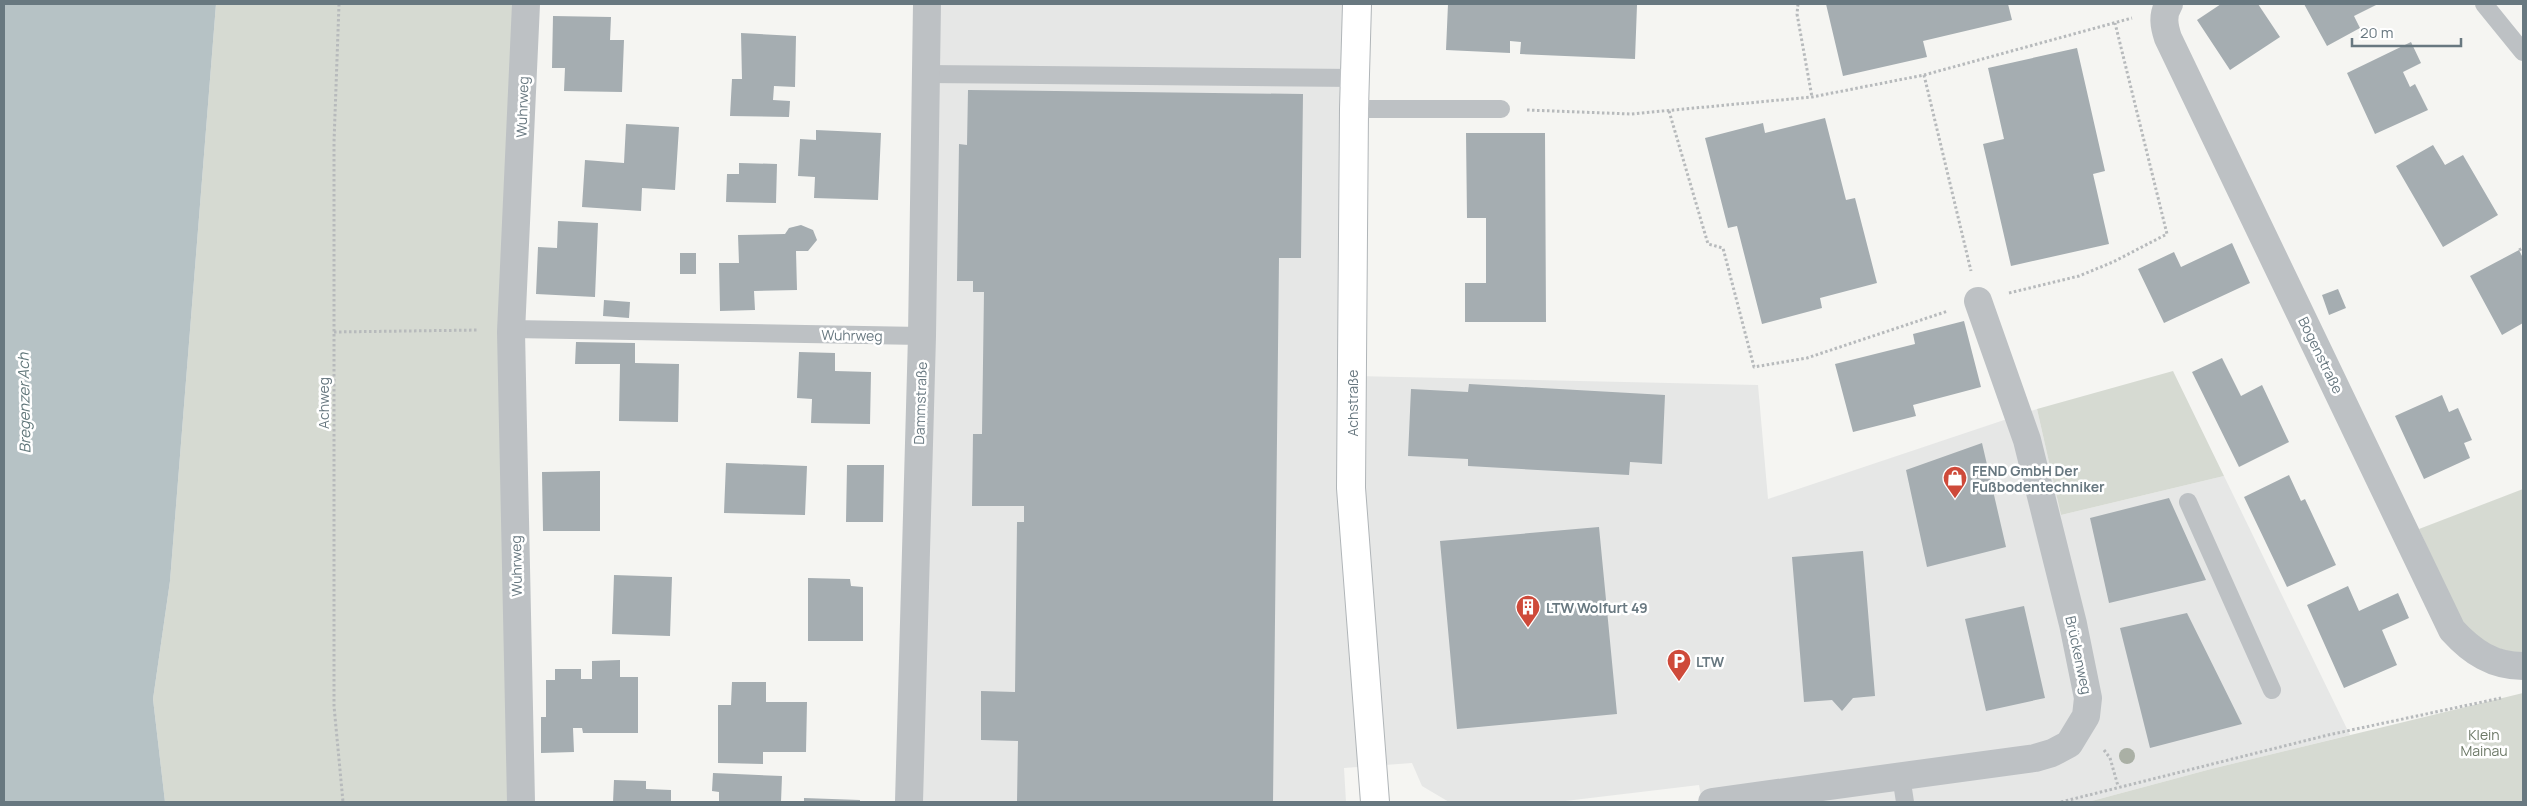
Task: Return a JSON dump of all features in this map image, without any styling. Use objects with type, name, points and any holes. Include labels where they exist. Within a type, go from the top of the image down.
[{"type":"main road","name":"Achstraße","points":[[1357,4],[1354,109],[1351,488],[1375,802]]},
{"type":"street","name":"Wuhrweg","points":[[521,802],[512,329],[526,4]]},
{"type":"street","name":"Dammstraße","points":[[909,802],[922,336],[927,4]]},
{"type":"street","name":"Bogenstraße","points":[[2167,6],[2164,24],[2168,38],[2452,630],[2466,646],[2476,653],[2495,662],[2523,666]]},
{"type":"street","name":"Brückenweg","points":[[1712,802],[1903,789],[2052,753],[2069,744],[2086,716],[2088,698],[2073,624],[2028,440],[1978,301]]},
{"type":"lane","points":[[2484,4],[2523,52]]},
{"type":"lane","points":[[925,74],[1355,78]]},
{"type":"lane","points":[[1354,109],[1501,109]]},
{"type":"lane","name":"Wuhrweg","points":[[512,329],[922,336]]},
{"type":"lane","points":[[2188,502],[2272,690]]},
{"type":"path","name":"Achweg","points":[[340,4],[334,142],[334,706],[343,802]]},
{"type":"path","points":[[1798,4],[1797,14],[1812,96]]},
{"type":"path","points":[[1501,109],[1632,114],[1812,96],[1924,74],[2115,23],[2167,6]]},
{"type":"path","points":[[1670,111],[1708,244],[1722,248],[1754,367],[1807,358],[1978,301],[2079,276],[2113,262],[2167,234],[2115,23]]},
{"type":"path","points":[[1924,74],[1978,301]]},
{"type":"path","points":[[2519,250],[2523,248]]},
{"type":"path","points":[[334,332],[512,329]]},
{"type":"path","points":[[2061,802],[2118,786],[2328,735],[2505,697]]},
{"type":"path","points":[[2099,745],[2110,758],[2118,786]]},
{"type":"shaded area","points":[[925,4],[1357,4],[1355,376],[1758,385],[1768,499],[2037,409],[2061,515],[2224,476],[2350,735],[2088,802],[1702,802],[1699,785],[1557,802],[1449,802],[1422,786],[1412,763],[1344,768],[1346,802],[904,802]]},
{"type":"green space","points":[[216,4],[526,4],[514,272],[523,802],[165,802],[153,699],[170,581]]},
{"type":"green space","points":[[2173,371],[2224,476],[2061,515],[2037,409]]},
{"type":"green space","points":[[2523,489],[2523,656],[2479,642],[2460,620],[2419,529]]},
{"type":"green space","name":"Klein Mainau","points":[[2523,693],[2523,802],[2088,802],[2211,769]]},
{"type":"water","name":"Bregenzer Ach","points":[[4,4],[216,4],[170,581],[153,699],[165,802],[4,802]]},
{"type":"building","points":[[1448,4],[1637,5],[1635,59],[1520,54],[1521,42],[1510,41],[1510,53],[1446,50]]},
{"type":"building","points":[[1826,4],[2008,4],[2012,20],[1923,41],[1927,57],[1843,76]]},
{"type":"building","points":[[2221,4],[2258,4],[2280,37],[2230,70],[2197,20]]},
{"type":"building","points":[[2304,4],[2378,4],[2354,16],[2360,28],[2327,46]]},
{"type":"building","points":[[553,16],[611,17],[610,40],[624,40],[622,92],[564,91],[565,68],[552,68]]},
{"type":"building","points":[[741,33],[796,36],[795,87],[774,86],[773,100],[790,101],[789,117],[730,116],[732,79],[742,79]]},
{"type":"building","points":[[2411,42],[2421,63],[2403,72],[2410,87],[2415,84],[2428,110],[2375,134],[2347,73]]},
{"type":"building","points":[[2077,48],[2105,171],[2093,174],[2109,244],[2011,266],[1983,144],[2004,139],[1988,68]]},
{"type":"building","points":[[968,90],[1303,94],[1301,258],[1279,258],[1273,802],[1017,802],[1018,741],[981,740],[981,691],[1015,692],[1017,522],[1024,522],[1024,506],[972,506],[973,434],[982,434],[984,292],[973,292],[973,281],[957,281],[959,144],[967,145]]},
{"type":"building","points":[[1825,118],[1846,200],[1855,198],[1877,283],[1820,298],[1822,308],[1762,324],[1737,226],[1728,228],[1705,138],[1763,123],[1765,133]]},
{"type":"building","points":[[626,124],[679,127],[675,190],[642,188],[641,211],[582,207],[585,160],[624,163]]},
{"type":"building","points":[[816,130],[881,133],[878,200],[814,198],[815,177],[798,176],[800,139],[816,140]]},
{"type":"building","points":[[1466,133],[1545,133],[1546,322],[1465,322],[1465,283],[1486,283],[1486,218],[1467,218]]},
{"type":"building","points":[[2433,145],[2445,165],[2463,155],[2498,215],[2443,247],[2396,166]]},
{"type":"building","points":[[739,163],[777,164],[776,203],[726,202],[727,174],[739,174]]},
{"type":"building","points":[[558,221],[598,223],[595,297],[536,294],[538,247],[557,248]]},
{"type":"building","points":[[801,225],[813,230],[817,240],[808,251],[796,251],[797,290],[754,291],[755,310],[720,311],[719,263],[739,263],[738,235],[785,234],[789,228]]},
{"type":"building","points":[[2232,243],[2250,283],[2164,323],[2138,269],[2174,252],[2181,267]]},
{"type":"building","points":[[2519,250],[2523,258],[2523,323],[2502,335],[2470,276]]},
{"type":"building","points":[[680,253],[696,253],[696,274],[680,274]]},
{"type":"building","points":[[2338,289],[2346,308],[2329,315],[2322,295]]},
{"type":"building","points":[[604,300],[630,302],[629,318],[603,316]]},
{"type":"building","points":[[1964,321],[1981,387],[1913,405],[1916,416],[1853,432],[1835,364],[1915,344],[1913,334]]},
{"type":"building","points":[[576,342],[635,343],[635,363],[679,364],[678,422],[619,421],[620,364],[575,364]]},
{"type":"building","points":[[799,352],[835,353],[835,371],[871,372],[870,424],[811,423],[812,399],[797,398]]},
{"type":"building","points":[[2222,358],[2241,396],[2262,385],[2289,442],[2239,467],[2192,372]]},
{"type":"building","points":[[1469,384],[1665,395],[1662,464],[1630,462],[1629,475],[1468,466],[1468,459],[1408,456],[1411,389],[1468,392]]},
{"type":"building","points":[[2442,395],[2449,412],[2458,408],[2472,440],[2464,443],[2470,458],[2424,479],[2395,416]]},
{"type":"building","points":[[1982,443],[2006,547],[1927,567],[1906,470]]},
{"type":"building","points":[[726,463],[807,466],[805,515],[724,513]]},
{"type":"building","points":[[847,465],[884,465],[883,522],[846,522]]},
{"type":"building","points":[[600,471],[600,531],[543,531],[542,472]]},
{"type":"building","points":[[2289,475],[2301,501],[2305,499],[2336,565],[2287,587],[2244,497]]},
{"type":"building","points":[[2169,498],[2206,580],[2109,603],[2090,518]]},
{"type":"building","name":"LTW Wolfurt 49","points":[[1599,527],[1617,714],[1457,729],[1440,541]]},
{"type":"building","points":[[1863,551],[1875,696],[1853,698],[1842,711],[1832,700],[1804,702],[1792,557]]},
{"type":"building","points":[[614,575],[672,577],[670,636],[612,634]]},
{"type":"building","points":[[808,578],[850,579],[851,586],[863,587],[863,641],[808,641]]},
{"type":"building","points":[[2348,586],[2359,611],[2398,593],[2409,618],[2382,630],[2397,665],[2344,688],[2307,605]]},
{"type":"building","points":[[2024,606],[2045,698],[1986,711],[1965,619]]},
{"type":"building","points":[[2187,613],[2242,724],[2150,748],[2120,628]]},
{"type":"building","points":[[620,660],[620,677],[638,677],[638,733],[583,733],[582,728],[573,728],[574,752],[541,753],[541,717],[546,717],[546,680],[555,680],[555,669],[581,669],[581,679],[592,679],[592,661]]},
{"type":"building","points":[[732,682],[766,682],[766,702],[807,702],[806,752],[763,752],[763,764],[718,763],[718,705],[731,705]]},
{"type":"building","points":[[713,773],[782,776],[781,802],[719,802],[719,792],[712,791]]},
{"type":"building","points":[[614,780],[646,781],[646,789],[671,790],[671,802],[613,802]]},
{"type":"building","points":[[804,798],[860,800],[860,802],[804,802]]},
{"type":"place","name":"FEND GmbH Der Fußbodentechniker","points":[[1955,499]]},
{"type":"place","name":"LTW Wolfurt 49","points":[[1528,628]]},
{"type":"place","name":"LTW","points":[[1679,682]]}]
